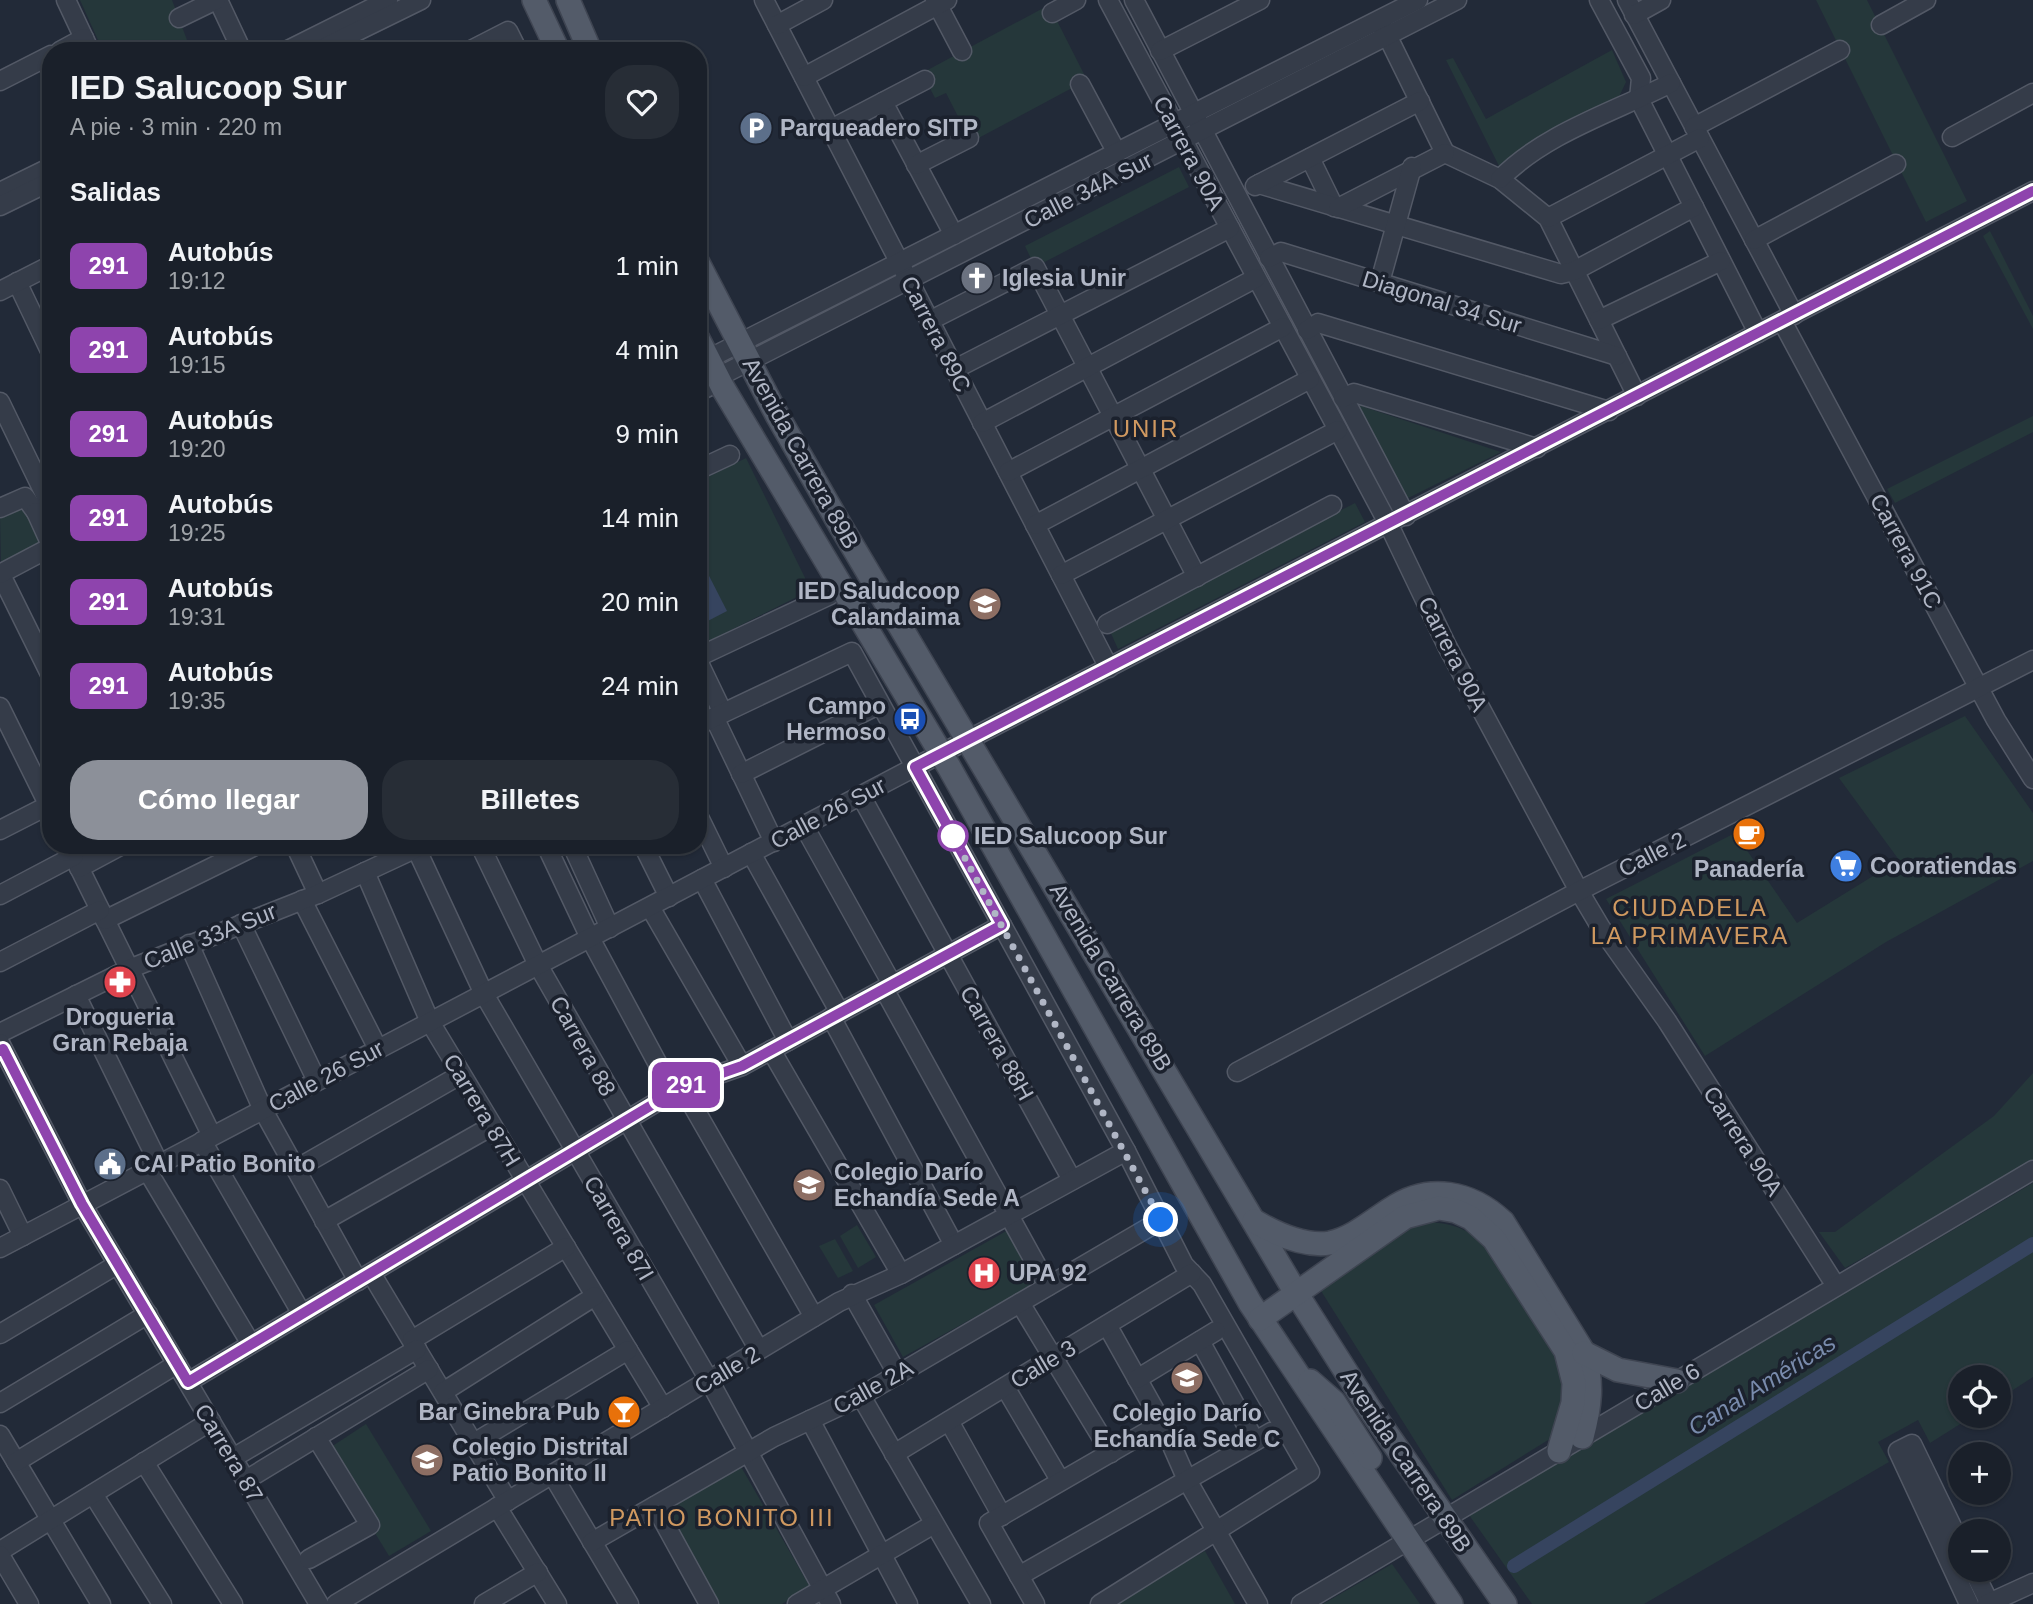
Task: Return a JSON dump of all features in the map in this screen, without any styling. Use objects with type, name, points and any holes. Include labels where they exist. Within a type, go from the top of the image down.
[{"type":"main road","points":[[534,0],[554,42]]},
{"type":"main road","points":[[568,0],[586,42]]},
{"type":"main road","name":"Avenida Carrera 89B","points":[[707,280],[840,526],[970,739],[1296,1293],[1444,1519],[1505,1604]]},
{"type":"main road","name":"Avenida Carrera 89B","points":[[707,373],[942,754],[1260,1319],[1293,1370],[1413,1538],[1451,1604]]},
{"type":"main road","points":[[1254,1220],[1293,1239],[1329,1243],[1351,1235],[1417,1195],[1447,1193],[1477,1202],[1503,1222],[1584,1353],[1591,1375],[1591,1392],[1582,1437]]},
{"type":"main road","points":[[1260,1319],[1405,1217],[1439,1208],[1471,1218],[1493,1239],[1566,1351],[1571,1364],[1573,1403],[1559,1451]]},
{"type":"main road","points":[[1584,1353],[1618,1370],[1676,1381]]},
{"type":"street","points":[[66,0],[87,42]]},
{"type":"street","points":[[179,18],[217,0],[238,42]]},
{"type":"street","points":[[325,42],[365,5],[388,0]]},
{"type":"street","points":[[330,42],[421,0]]},
{"type":"street","name":"Carrera 89C","points":[[764,0],[1109,668]]},
{"type":"street","points":[[777,25],[823,0]]},
{"type":"street","points":[[1052,13],[1076,0]]},
{"type":"street","name":"Carrera 90A","points":[[1108,0],[1389,525],[1447,646],[1579,891],[1673,1031],[1836,1286]]},
{"type":"street","name":"Carrera 90A","points":[[1134,0],[1406,516]]},
{"type":"street","points":[[1160,51],[1260,0]]},
{"type":"street","points":[[707,371],[745,352],[900,262],[1418,0]]},
{"type":"street","name":"Calle 34A Sur","points":[[745,352],[909,281],[1457,0]]},
{"type":"street","points":[[1599,0],[1641,78],[1639,99],[1758,333]]},
{"type":"street","points":[[1630,7],[1661,0]]},
{"type":"street","points":[[1881,25],[1926,0]]},
{"type":"street","points":[[804,77],[940,2],[962,51]]},
{"type":"street","name":"Carrera 91C","points":[[1630,7],[1754,240],[1788,318],[1979,687],[2033,779]]},
{"type":"street","points":[[1379,19],[1445,153],[1500,179],[1548,218],[1637,396]]},
{"type":"street","points":[[487,42],[508,31],[514,42]]},
{"type":"street","points":[[1548,218],[1667,155],[1697,133],[1840,50]]},
{"type":"street","points":[[0,81],[42,60]]},
{"type":"street","points":[[831,129],[925,80]]},
{"type":"street","points":[[1500,179],[1516,163],[1547,144],[1671,83]]},
{"type":"street","points":[[1080,84],[1117,153]]},
{"type":"street","points":[[1952,137],[2033,93]]},
{"type":"street","points":[[1236,196],[1420,101]]},
{"type":"street","points":[[883,102],[954,235]]},
{"type":"street","points":[[916,165],[969,138]]},
{"type":"street","points":[[1336,207],[1412,167],[1445,153]]},
{"type":"street","points":[[1310,158],[1336,207]]},
{"type":"street","points":[[1754,240],[1896,164]]},
{"type":"street","points":[[1380,282],[1412,167]]},
{"type":"street","points":[[0,192],[42,176]]},
{"type":"street","points":[[0,206],[42,178]]},
{"type":"street","points":[[1259,184],[1561,274],[1574,271],[1694,207]]},
{"type":"street","name":"Calle 26 Sur","points":[[0,1248],[915,767],[2033,191]]},
{"type":"street","points":[[954,369],[1230,228]]},
{"type":"street","name":"Diagonal 34 Sur","points":[[1269,258],[1282,252],[1617,356]]},
{"type":"street","points":[[1599,320],[1721,261]]},
{"type":"street","points":[[939,316],[1035,267],[1197,577]]},
{"type":"street","points":[[0,291],[42,270]]},
{"type":"street","points":[[982,423],[1256,278]]},
{"type":"street","points":[[17,282],[42,334]]},
{"type":"street","points":[[1307,330],[1318,323],[1609,411]]},
{"type":"street","points":[[1008,472],[1283,327]]},
{"type":"street","points":[[1035,525],[1310,379]]},
{"type":"street","points":[[1343,398],[1354,393],[1537,448]]},
{"type":"street","points":[[0,402],[42,500]]},
{"type":"street","points":[[1061,575],[1338,430]]},
{"type":"street","points":[[707,466],[730,454]]},
{"type":"street","points":[[0,508],[25,497],[42,506]]},
{"type":"street","points":[[1107,624],[1332,505]]},
{"type":"street","points":[[42,551],[0,573],[42,658]]},
{"type":"street","points":[[707,655],[830,595]]},
{"type":"street","points":[[712,718],[852,652],[1126,1151],[1184,1265],[1202,1284],[1310,1472],[1100,1604]]},
{"type":"street","name":"Calle 2","points":[[1237,1072],[1579,891],[2033,660]]},
{"type":"street","points":[[707,697],[712,718],[774,842]]},
{"type":"street","points":[[741,774],[880,704]]},
{"type":"street","points":[[0,707],[42,790]]},
{"type":"street","name":"Carrera 88H","points":[[861,796],[1072,1180]]},
{"type":"street","points":[[0,830],[42,810]]},
{"type":"street","points":[[804,825],[1048,1286]]},
{"type":"street","points":[[707,833],[724,868]]},
{"type":"street","points":[[751,853],[954,1245]]},
{"type":"street","points":[[0,962],[237,854]]},
{"type":"street","points":[[298,854],[310,897],[378,1049]]},
{"type":"street","name":"Calle 33A Sur","points":[[1,1044],[76,995],[129,969],[310,897],[365,872],[388,854]]},
{"type":"street","name":"Carrera 87I","points":[[423,854],[484,994],[709,1380],[827,1597]]},
{"type":"street","name":"Carrera 88","points":[[484,854],[538,965],[625,1121],[760,1350]]},
{"type":"street","points":[[550,854],[590,938],[677,1090],[814,1317]]},
{"type":"street","points":[[576,854],[610,928]]},
{"type":"street","points":[[648,854],[669,897]]},
{"type":"street","points":[[0,895],[74,857],[207,1139],[302,1314]]},
{"type":"street","name":"Carrera 87H","points":[[365,872],[430,1022],[663,1408]]},
{"type":"street","points":[[702,879],[788,1041]]},
{"type":"street","points":[[650,907],[742,1066]]},
{"type":"street","points":[[241,923],[317,1081]]},
{"type":"street","points":[[188,1382],[677,1090],[742,1066],[1002,925]]},
{"type":"street","points":[[189,944],[263,1110],[324,1221],[414,1344],[474,1443],[502,1504],[557,1604]]},
{"type":"street","points":[[76,995],[153,1167],[251,1344]]},
{"type":"street","name":"Carrera 87","points":[[1,1044],[82,1204],[319,1604]]},
{"type":"street","points":[[771,1050],[901,1274]]},
{"type":"street","points":[[296,1169],[460,1075]]},
{"type":"street","points":[[324,1221],[492,1126]]},
{"type":"street","name":"Calle 2","points":[[336,1604],[852,1294],[901,1274],[1126,1151]]},
{"type":"street","name":"Calle 6","points":[[1301,1604],[2033,1170]]},
{"type":"street","points":[[0,1189],[23,1236]]},
{"type":"street","name":"Calle 2A","points":[[592,1542],[747,1453],[861,1396],[1151,1226]]},
{"type":"street","points":[[233,1458],[566,1248]]},
{"type":"street","points":[[0,1334],[118,1264]]},
{"type":"street","name":"Calle 3","points":[[894,1454],[1192,1273]]},
{"type":"street","points":[[852,1294],[898,1375]]},
{"type":"street","points":[[443,1392],[596,1296]]},
{"type":"street","points":[[1020,1303],[1111,1453]]},
{"type":"street","points":[[0,1403],[148,1314]]},
{"type":"street","points":[[1107,1325],[1162,1423],[1187,1480],[1258,1604]]},
{"type":"street","points":[[1138,1379],[1208,1336],[1255,1441]]},
{"type":"street","points":[[474,1443],[628,1350]]},
{"type":"street","points":[[16,1462],[177,1364]]},
{"type":"street","points":[[246,1480],[429,1369]]},
{"type":"street","points":[[1005,1387],[1060,1480]]},
{"type":"street","points":[[861,1396],[981,1604]]},
{"type":"street","points":[[810,1420],[908,1604]]},
{"type":"street","points":[[29,1604],[0,1553],[211,1421]]},
{"type":"street","points":[[949,1421],[1019,1576],[1035,1604]]},
{"type":"street","points":[[996,1520],[1060,1480],[1162,1423]]},
{"type":"street","points":[[1019,1576],[1271,1432]]},
{"type":"street","points":[[0,1435],[101,1604]]},
{"type":"street","points":[[309,1559],[370,1525],[316,1437]]},
{"type":"street","points":[[1948,1559],[1898,1451],[1912,1444],[1949,1519]]},
{"type":"street","points":[[144,1462],[233,1604]]},
{"type":"street","points":[[552,1474],[629,1604]]},
{"type":"street","points":[[93,1493],[162,1604]]},
{"type":"street","points":[[655,1506],[709,1604]]},
{"type":"street","points":[[797,1604],[827,1597],[880,1555],[934,1524]]},
{"type":"street","points":[[484,1604],[538,1572]]},
{"type":"street","points":[[1959,1582],[1969,1604]]},
{"type":"street","points":[[1979,1582],[1989,1604],[2033,1583]]},
{"type":"shaded area","points":[[80,0],[172,0],[187,40],[183,42],[99,42]]},
{"type":"shaded area","points":[[1816,0],[1867,0],[1967,201],[1926,222]]},
{"type":"shaded area","points":[[1049,5],[1087,80],[971,142],[946,93],[935,98],[922,73]]},
{"type":"shaded area","points":[[1612,50],[1626,82],[1617,101],[1500,168],[1446,60],[1453,58],[1486,119]]},
{"type":"shaded area","points":[[1179,167],[1189,187],[1035,267],[1025,246]]},
{"type":"shaded area","points":[[1990,231],[2033,316],[2033,329],[1983,236]]},
{"type":"shaded area","points":[[1358,405],[1501,452],[1404,500]]},
{"type":"shaded area","points":[[2033,416],[2033,432],[1895,503],[1887,489]]},
{"type":"shaded area","points":[[746,458],[811,590],[707,642],[707,478]]},
{"type":"shaded area","points":[[24,503],[42,544],[1,564],[0,514]]},
{"type":"shaded area","points":[[1355,503],[1365,522],[1118,649],[1109,629]]},
{"type":"shaded area","points":[[1965,716],[2033,813],[2033,861],[1886,942],[1705,1056],[1606,899],[1735,833],[1797,923],[1899,860],[1839,778]]},
{"type":"shaded area","points":[[2033,1073],[2033,1162],[1845,1268],[1819,1232],[1835,1232],[1994,1116]]},
{"type":"shaded area","points":[[2033,1183],[2033,1377],[2011,1391],[2011,1365],[1948,1365],[1948,1428],[1954,1428],[1930,1443],[1918,1420],[1878,1442],[1889,1462],[1644,1604],[1532,1604],[1469,1515]]},
{"type":"shaded area","points":[[1431,1222],[1460,1228],[1484,1245],[1558,1360],[1562,1380],[1560,1408],[1553,1437],[1452,1500],[1318,1286],[1404,1230]]},
{"type":"shaded area","points":[[857,1225],[876,1257],[858,1268],[840,1236]]},
{"type":"shaded area","points":[[1010,1229],[1038,1282],[903,1357],[874,1305]]},
{"type":"shaded area","points":[[835,1239],[853,1271],[838,1278],[819,1246]]},
{"type":"shaded area","points":[[366,1424],[431,1531],[389,1556],[325,1451]]},
{"type":"shaded area","points":[[740,1465],[810,1587],[782,1604],[714,1604],[661,1511]]},
{"type":"shaded area","points":[[1205,1551],[1235,1604],[1114,1604]]},
{"type":"shaded area","points":[[1392,1564],[1420,1604],[1323,1604]]},
{"type":"water","points":[[707,572],[727,611],[707,621]]},
{"type":"waterway","name":"Canal Américas","points":[[1514,1566],[2033,1244]]},
{"type":"bus line","name":"291","points":[[0,1051],[3,1049],[82,1204],[188,1382],[682,1087],[742,1066],[1002,925],[915,767],[2033,191]]},
{"type":"place","name":"Parqueadero SITP","points":[[756,128]]},
{"type":"place","name":"Iglesia Unir","points":[[977,278]]},
{"type":"place","name":"IED Saludcoop Calandaima","points":[[985,604]]},
{"type":"place","name":"Campo Hermoso","points":[[910,719]]},
{"type":"place","name":"Panadería","points":[[1749,834]]},
{"type":"place","name":"IED Salucoop Sur","points":[[953,836]]},
{"type":"place","name":"Cooratiendas","points":[[1846,866]]},
{"type":"place","name":"Drogueria Gran Rebaja","points":[[120,982]]},
{"type":"place","name":"CAI Patio Bonito","points":[[110,1164]]},
{"type":"place","name":"Colegio Darío Echandía Sede A","points":[[809,1185]]},
{"type":"place","name":"UPA 92","points":[[984,1273]]},
{"type":"place","name":"Colegio Darío Echandía Sede C","points":[[1187,1378]]},
{"type":"place","name":"Bar Ginebra Pub","points":[[624,1412]]},
{"type":"place","name":"Colegio Distrital Patio Bonito II","points":[[427,1460]]},
{"type":"district","name":"UNIR","points":[[1146,429]]},
{"type":"district","name":"CIUDADELA LA PRIMAVERA","points":[[1690,922]]},
{"type":"district","name":"PATIO BONITO III","points":[[722,1518]]},
{"type":"route","points":[[953,836],[1161,1220]]}]
